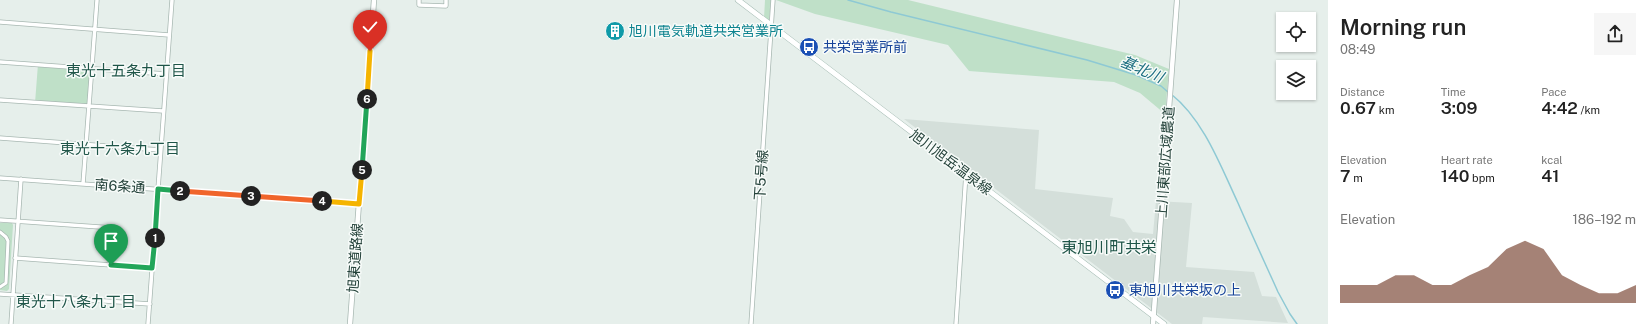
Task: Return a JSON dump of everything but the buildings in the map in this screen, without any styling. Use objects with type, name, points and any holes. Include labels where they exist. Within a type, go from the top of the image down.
[{"type":"main road","name":"旭川旭岳温泉線","points":[[738,0],[1164,324]]},
{"type":"street","points":[[83,184],[96,0]]},
{"type":"street","points":[[148,324],[172,0]]},
{"type":"street","name":"旭東道路線","points":[[350,324],[374,0]]},
{"type":"street","points":[[419,0],[419,5],[446,6],[446,0]]},
{"type":"street","name":"下5号線","points":[[751,324],[773,0]]},
{"type":"street","name":"上川東部広域農道","points":[[1154,324],[1177,0]]},
{"type":"street","points":[[0,22],[169,35]]},
{"type":"street","points":[[0,62],[166,74]]},
{"type":"street","points":[[0,100],[163,112]]},
{"type":"street","points":[[0,138],[160,150]]},
{"type":"street","points":[[956,324],[966,173]]},
{"type":"street","name":"南6条通","points":[[0,178],[359,204]]},
{"type":"street","points":[[11,324],[21,179]]},
{"type":"street","points":[[0,220],[114,228],[111,265]]},
{"type":"street","points":[[0,232],[6,237],[8,247],[6,283],[0,287]]},
{"type":"street","points":[[15,258],[152,268]]},
{"type":"street","points":[[0,294],[150,304]]},
{"type":"shaded area","points":[[904,119],[1039,130],[1035,189],[1113,198],[1110,216],[1124,219],[1133,232],[1153,234],[1156,201],[1192,203],[1186,267],[1254,272],[1262,296],[1276,297],[1288,323],[1203,317],[1202,324],[1172,324]]},
{"type":"green space","points":[[765,0],[771,0],[769,22],[764,18]]},
{"type":"green space","points":[[776,0],[908,0],[1135,55],[1169,69],[1165,114],[1140,93],[1114,82],[969,71],[948,45],[815,14]]},
{"type":"green space","points":[[38,64],[91,68],[89,106],[35,103]]},
{"type":"green space","points":[[0,223],[12,223],[13,225],[9,289],[7,291],[0,290]]},
{"type":"waterway","name":"基北川","points":[[848,0],[1087,60],[1136,75],[1161,86],[1168,92]]},
{"type":"waterway","name":"基北川","points":[[1171,94],[1183,105],[1202,130],[1225,174],[1278,292],[1297,324]]},
{"type":"place","name":"旭川電気軌道共栄営業所","points":[[615,31]]},
{"type":"place","name":"共栄営業所前","points":[[809,47]]},
{"type":"place","name":"東旭川共栄坂の上","points":[[1115,290]]},
{"type":"district","name":"東光十五条九丁目","points":[[126,70]]},
{"type":"district","name":"東光十六条九丁目","points":[[120,148]]},
{"type":"district","name":"東旭川町共栄","points":[[1109,247]]},
{"type":"district","name":"東光十八条九丁目","points":[[76,301]]},
{"type":"route","points":[[111,265],[152,268],[158,189],[359,204],[370,51]]}]
